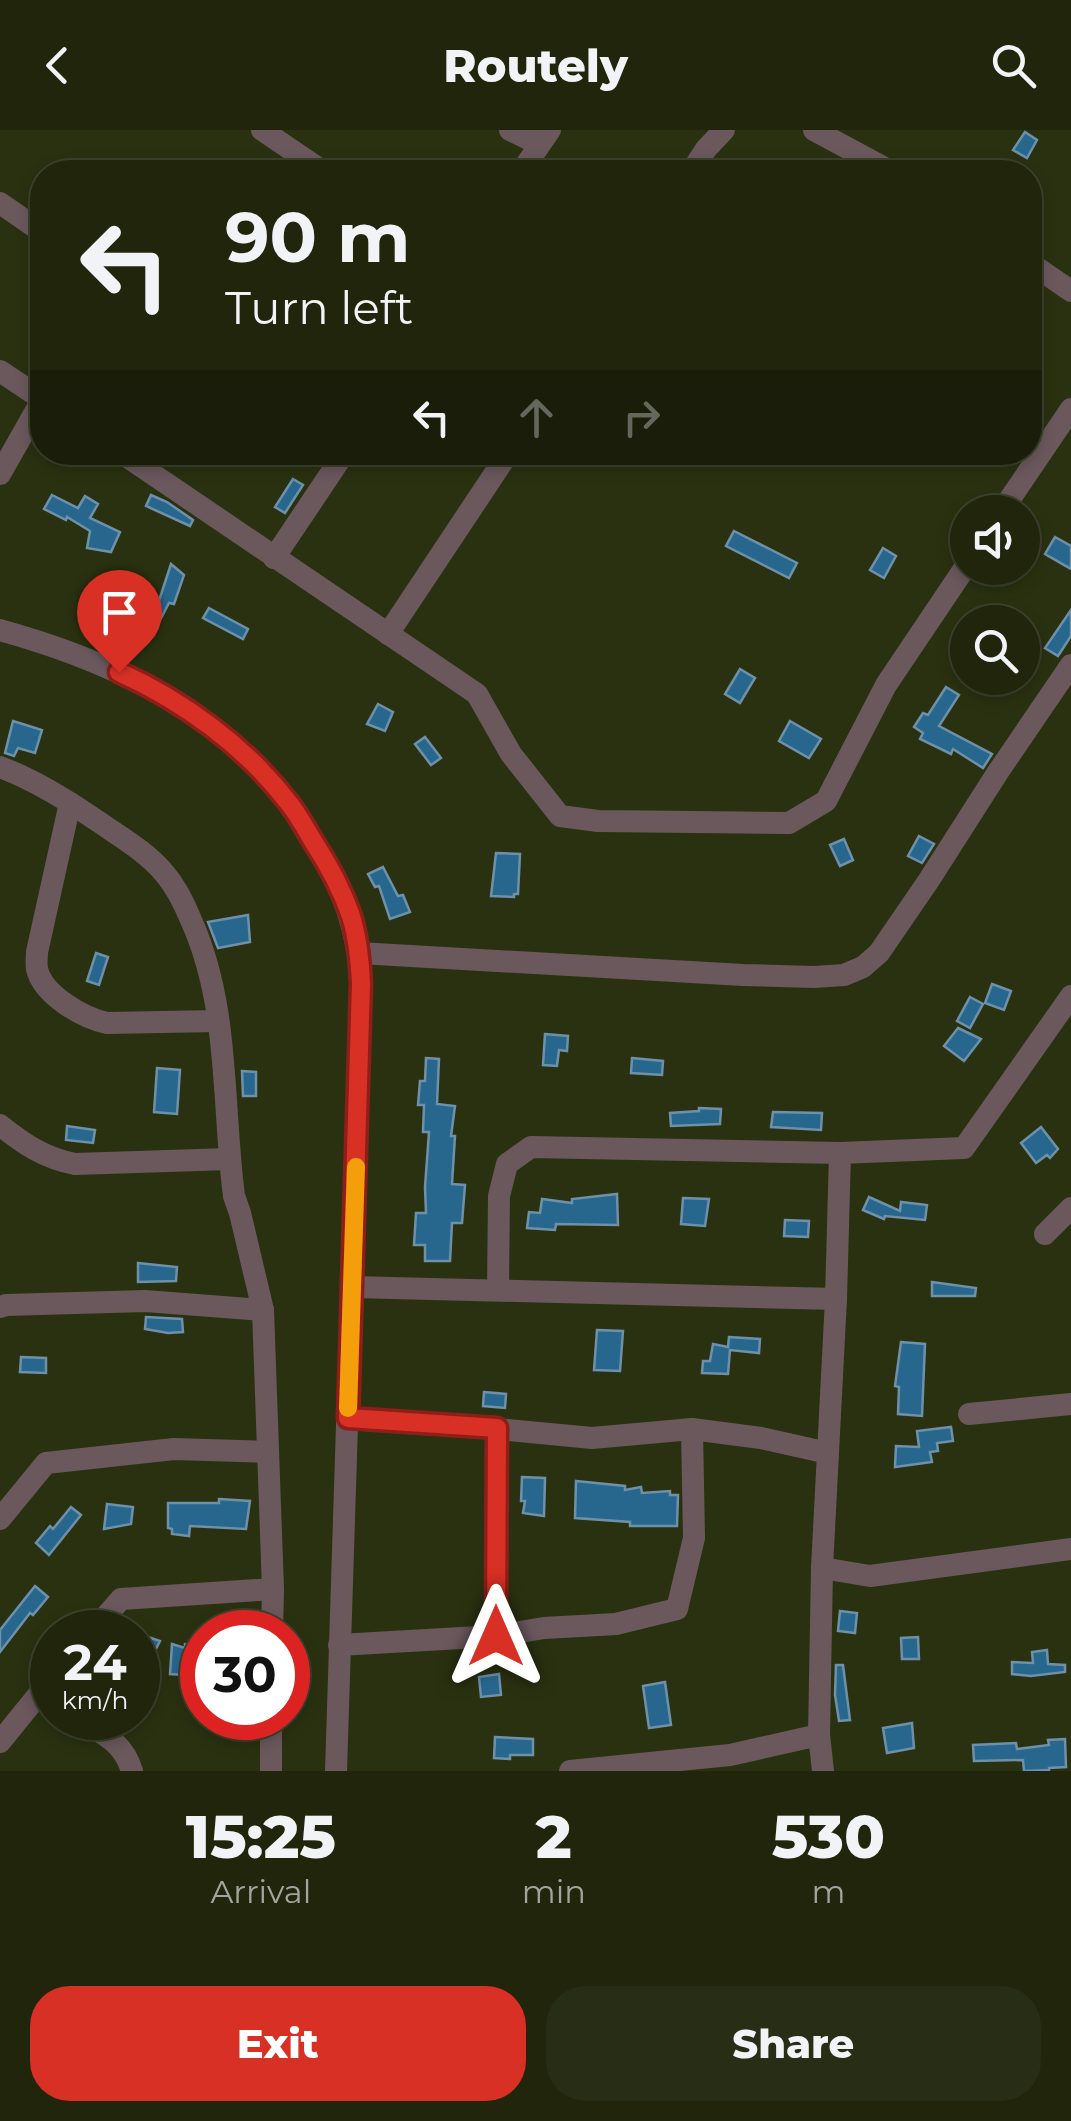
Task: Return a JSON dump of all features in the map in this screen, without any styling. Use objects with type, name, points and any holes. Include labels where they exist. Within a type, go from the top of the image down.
[{"type":"street","points":[[262,130],[306,160]]},
{"type":"street","points":[[510,130],[544,137],[529,160]]},
{"type":"street","points":[[699,160],[724,130]]},
{"type":"street","points":[[814,130],[870,160]]},
{"type":"street","points":[[0,203],[30,224]]},
{"type":"street","points":[[1042,272],[1071,291]]},
{"type":"street","points":[[0,371],[30,392]]},
{"type":"street","points":[[1042,452],[1071,408]]},
{"type":"street","points":[[0,474],[30,421]]},
{"type":"street","points":[[139,465],[477,694],[511,754],[560,816],[598,822],[790,823],[826,801],[886,685],[953,585]]},
{"type":"street","points":[[274,558],[336,465]]},
{"type":"street","points":[[388,634],[500,465]]},
{"type":"street","points":[[1013,495],[1033,465]]},
{"type":"street","points":[[0,630],[52,645],[141,682],[233,744],[290,803],[332,872],[350,915],[361,984],[336,1771]]},
{"type":"street","points":[[359,953],[743,976],[844,975],[864,967],[905,916],[1071,666]]},
{"type":"street","points":[[0,767],[22,775],[70,804],[154,861],[177,890],[213,980],[234,1196],[263,1310],[273,1610]]},
{"type":"street","points":[[70,804],[36,952],[37,972],[47,988],[76,1012],[107,1024],[217,1021]]},
{"type":"street","points":[[498,1290],[499,1196],[507,1164],[531,1147],[840,1152],[964,1148],[1071,996]]},
{"type":"street","points":[[0,1125],[32,1150],[75,1164],[229,1158]]},
{"type":"street","points":[[823,1771],[818,1734],[822,1568],[840,1152]]},
{"type":"street","points":[[1044,1234],[1071,1208]]},
{"type":"street","points":[[353,1287],[836,1299]]},
{"type":"street","points":[[0,1307],[145,1301],[263,1310]]},
{"type":"street","points":[[970,1414],[1071,1404]]},
{"type":"street","points":[[348,1418],[592,1438],[692,1429],[762,1438],[828,1453]]},
{"type":"street","points":[[496,1636],[497,1428]]},
{"type":"street","points":[[339,1646],[616,1624],[677,1609],[694,1538],[692,1429]]},
{"type":"street","points":[[0,1519],[46,1462],[174,1449],[268,1452]]},
{"type":"street","points":[[822,1568],[870,1576],[1071,1548]]},
{"type":"street","points":[[111,1610],[121,1599],[273,1590]]},
{"type":"street","points":[[0,1742],[30,1708]]},
{"type":"street","points":[[570,1771],[730,1756],[818,1734]]},
{"type":"street","points":[[110,1740],[121,1747],[132,1771]]},
{"type":"street","points":[[270,1740],[271,1771]]},
{"type":"building","points":[[1025,132],[1037,140],[1027,158],[1013,150]]},
{"type":"building","points":[[293,479],[303,485],[285,513],[275,507]]},
{"type":"building","points":[[52,495],[78,508],[85,496],[98,504],[90,518],[120,532],[111,552],[87,548],[90,531],[44,509]]},
{"type":"building","points":[[151,495],[193,520],[190,526],[146,506]]},
{"type":"building","points":[[734,531],[797,563],[789,578],[726,546]]},
{"type":"building","points":[[1055,537],[1071,546],[1071,569],[1045,554]]},
{"type":"building","points":[[883,548],[896,556],[884,578],[870,570]]},
{"type":"building","points":[[171,564],[184,575],[174,604],[169,603],[158,624],[152,622]]},
{"type":"building","points":[[209,608],[248,629],[243,639],[203,618]]},
{"type":"building","points":[[1071,610],[1071,636],[1058,656],[1045,648]]},
{"type":"building","points":[[740,669],[755,678],[740,703],[725,694]]},
{"type":"building","points":[[946,687],[950,695],[959,695],[939,726],[992,754],[983,768],[953,749],[951,754],[920,739],[923,733],[914,727],[923,713],[928,715]]},
{"type":"building","points":[[378,704],[393,712],[385,731],[367,724]]},
{"type":"building","points":[[13,721],[42,730],[35,753],[18,748],[14,756],[5,753]]},
{"type":"building","points":[[790,721],[821,739],[809,758],[779,741]]},
{"type":"building","points":[[425,737],[441,758],[431,765],[415,744]]},
{"type":"building","points":[[919,836],[934,844],[922,863],[908,856]]},
{"type":"building","points":[[844,839],[853,860],[840,866],[830,845]]},
{"type":"building","points":[[496,853],[520,854],[518,894],[514,897],[491,896]]},
{"type":"building","points":[[383,867],[410,912],[390,919],[379,886],[375,887],[368,874]]},
{"type":"building","points":[[248,915],[250,942],[218,948],[208,922]]},
{"type":"building","points":[[96,953],[108,957],[99,985],[87,981]]},
{"type":"building","points":[[992,984],[1011,991],[1004,1010],[985,1003]]},
{"type":"building","points":[[970,997],[983,1004],[970,1028],[957,1021]]},
{"type":"building","points":[[958,1028],[981,1039],[964,1061],[944,1046]]},
{"type":"building","points":[[545,1034],[568,1036],[567,1051],[559,1050],[557,1066],[543,1065]]},
{"type":"building","points":[[426,1058],[439,1059],[437,1104],[455,1106],[452,1184],[465,1185],[462,1223],[452,1223],[450,1261],[425,1261],[425,1245],[414,1245],[416,1213],[426,1213],[429,1132],[423,1132],[424,1105],[418,1105]]},
{"type":"building","points":[[632,1058],[663,1061],[662,1075],[631,1073]]},
{"type":"building","points":[[157,1068],[180,1070],[177,1114],[154,1112]]},
{"type":"building","points":[[242,1071],[256,1072],[256,1096],[243,1096]]},
{"type":"building","points":[[721,1109],[720,1124],[671,1126],[670,1113]]},
{"type":"building","points":[[773,1112],[822,1113],[821,1130],[771,1127]]},
{"type":"building","points":[[67,1126],[95,1130],[93,1143],[66,1140]]},
{"type":"building","points":[[1041,1127],[1058,1149],[1050,1158],[1047,1155],[1036,1163],[1021,1143]]},
{"type":"building","points":[[617,1194],[618,1225],[556,1224],[555,1230],[527,1228],[529,1212],[540,1213],[542,1199],[572,1203],[572,1199]]},
{"type":"building","points":[[869,1197],[900,1211],[901,1202],[927,1205],[925,1220],[885,1216],[884,1219],[863,1210]]},
{"type":"building","points":[[683,1198],[709,1199],[705,1226],[681,1224]]},
{"type":"building","points":[[785,1220],[809,1221],[808,1237],[784,1236]]},
{"type":"building","points":[[138,1263],[177,1267],[176,1281],[138,1282]]},
{"type":"building","points":[[932,1282],[976,1288],[975,1296],[932,1296]]},
{"type":"building","points":[[146,1317],[182,1319],[183,1332],[145,1329]]},
{"type":"building","points":[[597,1330],[623,1331],[620,1371],[594,1370]]},
{"type":"building","points":[[729,1337],[760,1339],[759,1353],[730,1350],[728,1374],[702,1373],[703,1361],[710,1361],[713,1344],[728,1347]]},
{"type":"building","points":[[901,1342],[925,1344],[922,1416],[898,1414],[899,1387],[895,1386]]},
{"type":"building","points":[[21,1357],[46,1358],[46,1373],[20,1372]]},
{"type":"building","points":[[484,1392],[506,1394],[505,1408],[483,1406]]},
{"type":"building","points":[[951,1427],[953,1441],[937,1443],[938,1451],[930,1452],[932,1462],[895,1467],[896,1446],[919,1447],[917,1431]]},
{"type":"building","points":[[522,1477],[545,1478],[544,1516],[523,1513]]},
{"type":"building","points":[[576,1481],[625,1486],[625,1490],[641,1487],[642,1493],[670,1491],[670,1495],[678,1495],[677,1526],[630,1526],[630,1522],[575,1518]]},
{"type":"building","points":[[219,1499],[250,1501],[246,1529],[190,1526],[189,1536],[172,1534],[168,1528],[168,1503],[219,1503]]},
{"type":"building","points":[[107,1504],[133,1507],[131,1524],[104,1529]]},
{"type":"building","points":[[71,1507],[81,1515],[49,1555],[36,1543]]},
{"type":"building","points":[[35,1586],[48,1597],[37,1610],[30,1610],[0,1652],[0,1630]]},
{"type":"building","points":[[840,1611],[857,1613],[855,1633],[838,1631]]},
{"type":"building","points":[[918,1637],[919,1659],[902,1659],[901,1638]]},
{"type":"building","points":[[172,1644],[180,1646],[180,1675],[170,1674]]},
{"type":"building","points":[[1047,1650],[1048,1664],[1065,1665],[1065,1672],[1012,1674],[1012,1662],[1033,1663],[1032,1652]]},
{"type":"building","points":[[836,1665],[843,1665],[850,1720],[839,1721]]},
{"type":"building","points":[[499,1674],[501,1695],[481,1697],[479,1677]]},
{"type":"building","points":[[665,1682],[671,1725],[649,1728],[643,1686]]},
{"type":"building","points":[[912,1723],[914,1748],[887,1753],[883,1728]]},
{"type":"building","points":[[495,1737],[533,1739],[533,1755],[494,1758]]},
{"type":"building","points":[[1065,1739],[1066,1767],[1024,1771],[1023,1760],[974,1761],[973,1745],[1016,1743],[1017,1749]]},
{"type":"slow traffic","points":[[348,1408],[356,1167]]},
{"type":"route","points":[[119,672],[186,710],[233,744],[260,771],[290,803],[332,872],[350,915],[361,984],[348,1418],[497,1428],[496,1636]]}]
